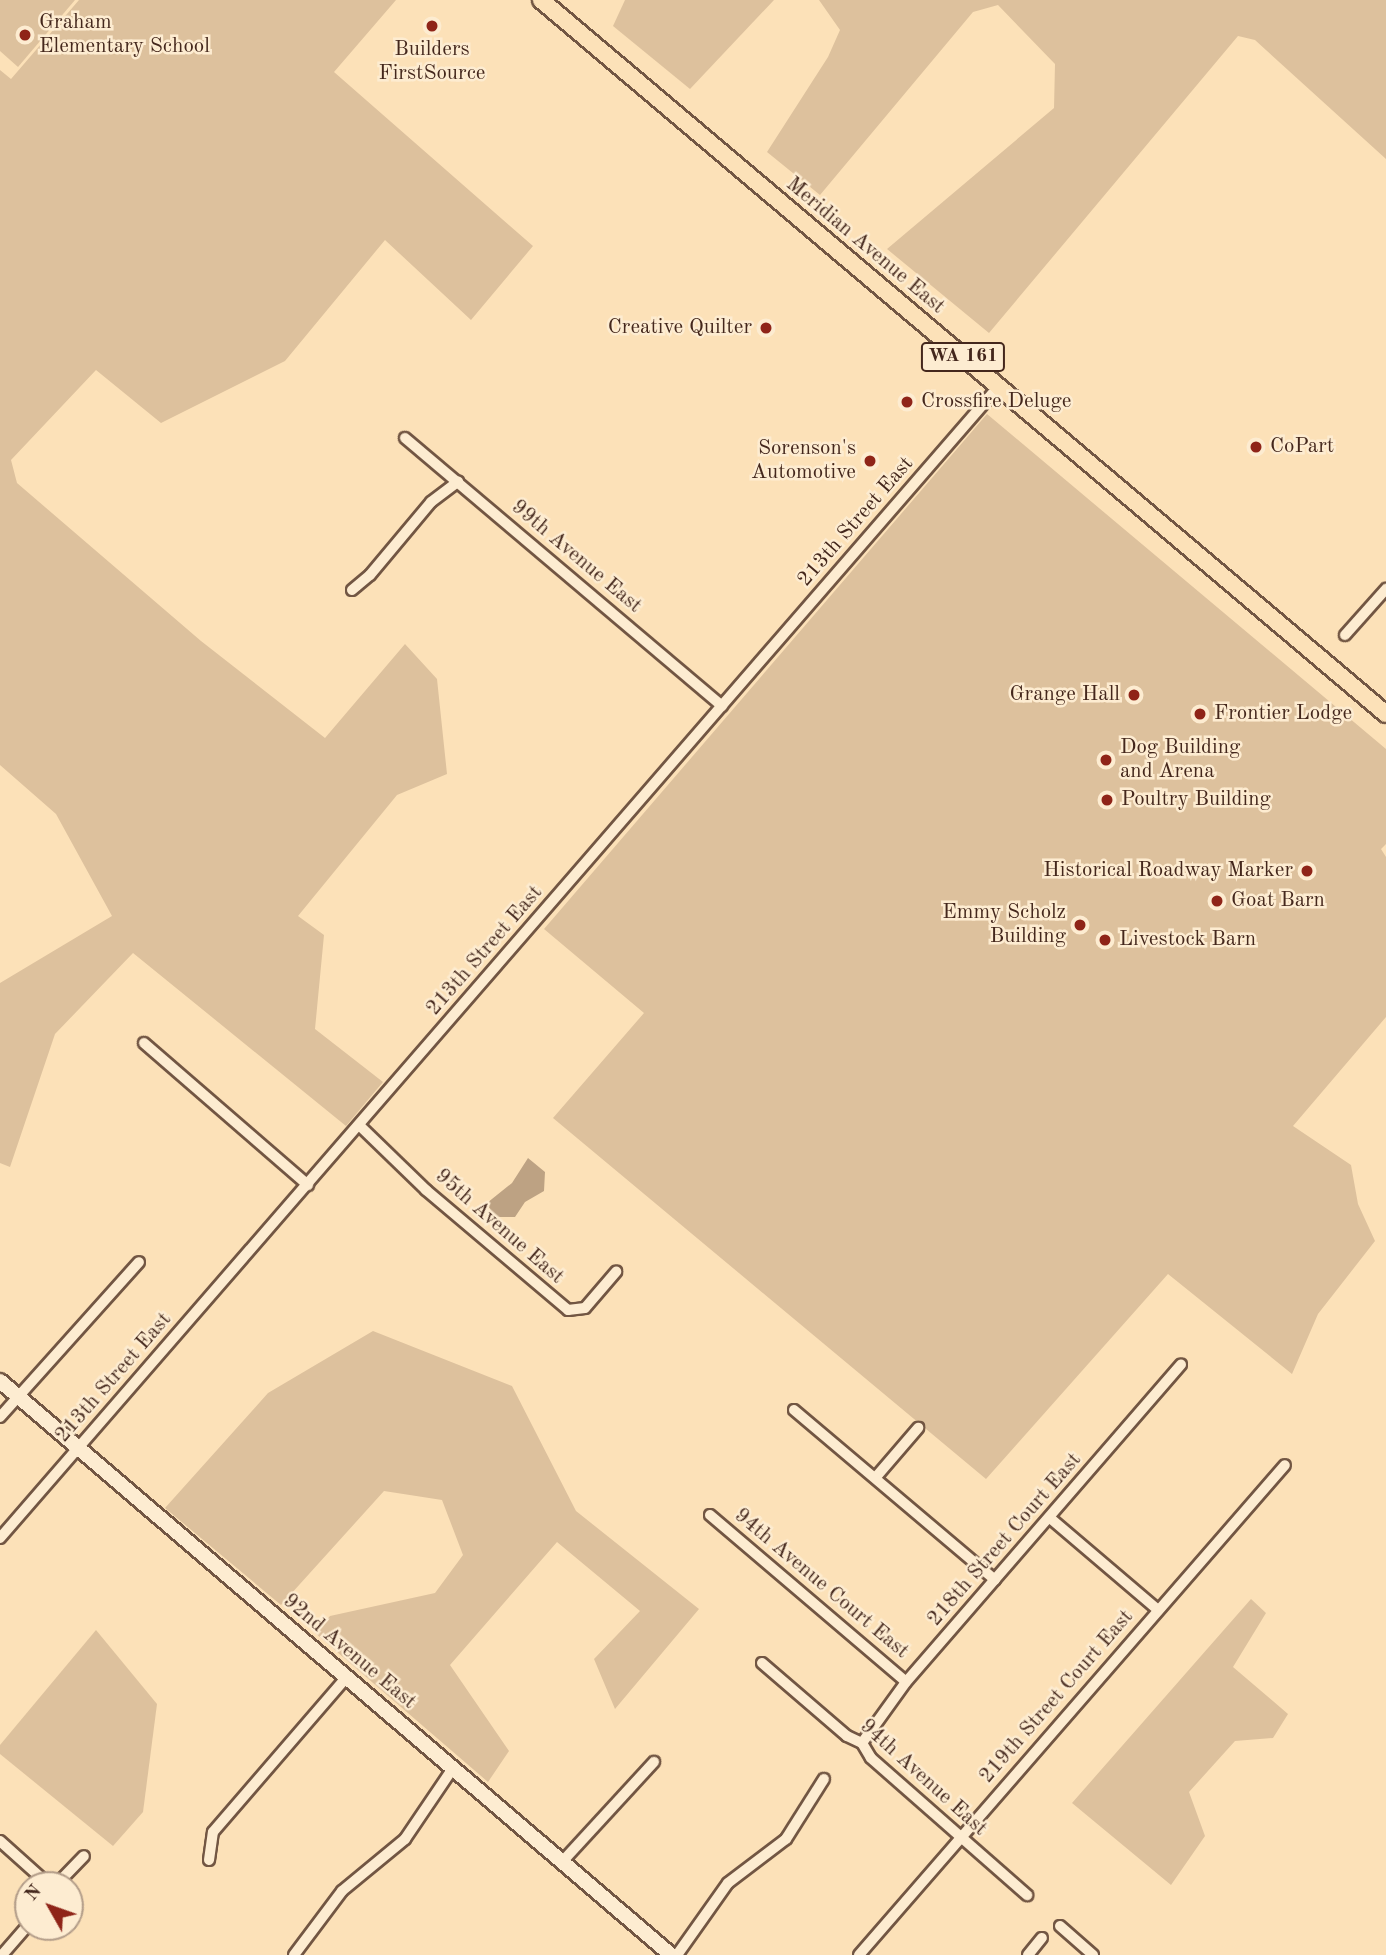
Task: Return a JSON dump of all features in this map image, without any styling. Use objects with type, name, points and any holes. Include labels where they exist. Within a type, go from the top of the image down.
[{"type":"main road","name":"Meridian Avenue East","points":[[541,0],[1386,714]]},
{"type":"street","name":"213th Street East","points":[[0,1538],[998,387]]},
{"type":"street","name":"99th Avenue East","points":[[405,438],[722,706]]},
{"type":"street","points":[[352,590],[370,575],[431,502],[458,482]]},
{"type":"street","points":[[1345,635],[1386,589]]},
{"type":"street","points":[[144,1043],[308,1185]]},
{"type":"street","name":"95th Avenue East","points":[[360,1126],[426,1190],[568,1310],[585,1308],[617,1272]]},
{"type":"street","points":[[0,1417],[139,1262]]},
{"type":"street","name":"218th Street Court East","points":[[862,1743],[906,1682],[1181,1365]]},
{"type":"street","name":"92nd Avenue East","points":[[0,1381],[671,1955]]},
{"type":"street","points":[[794,1410],[995,1580]]},
{"type":"street","points":[[876,1477],[918,1428]]},
{"type":"street","name":"219th Street Court East","points":[[859,1955],[1157,1609],[1285,1465]]},
{"type":"street","name":"94th Avenue Court East","points":[[710,1515],[906,1682]]},
{"type":"street","points":[[1050,1518],[1157,1609]]},
{"type":"street","name":"94th Avenue East","points":[[762,1663],[847,1736],[862,1743],[871,1758],[1027,1895]]},
{"type":"street","points":[[209,1860],[213,1832],[347,1677]]},
{"type":"street","points":[[562,1862],[654,1762]]},
{"type":"street","points":[[294,1955],[342,1891],[405,1839],[453,1768]]},
{"type":"street","points":[[677,1955],[728,1883],[786,1839],[824,1779]]},
{"type":"street","points":[[0,1841],[33,1871]]},
{"type":"street","points":[[69,1871],[83,1856]]},
{"type":"street","points":[[1060,1926],[1093,1955]]},
{"type":"street","points":[[1028,1955],[1042,1938]]},
{"type":"street","points":[[2,1955],[14,1941]]},
{"type":"shaded area","name":"Graham Elementary School","points":[[0,0],[75,0],[18,67],[0,51]]},
{"type":"shaded area","points":[[79,0],[396,0],[334,72],[533,246],[471,320],[385,240],[285,361],[161,423],[96,370],[11,460],[17,483],[201,641],[325,738],[405,644],[437,679],[447,774],[397,795],[298,916],[324,935],[315,1029],[383,1082],[346,1126],[133,953],[55,1034],[10,1167],[0,1163],[0,983],[112,916],[56,814],[0,765],[0,70],[11,79]]},
{"type":"shaded area","points":[[625,0],[774,0],[690,89],[613,26]]},
{"type":"shaded area","points":[[819,0],[1386,0],[1386,159],[1255,40],[1238,36],[989,333],[887,249],[1054,108],[1055,64],[998,5],[973,12],[820,195],[767,152],[828,57],[840,30]]},
{"type":"shaded area","points":[[987,414],[1386,749],[1386,844],[1381,849],[1386,857],[1386,1017],[1293,1126],[1351,1165],[1358,1204],[1375,1241],[1318,1314],[1292,1374],[1168,1274],[986,1479],[553,1118],[644,1013],[544,929]]},
{"type":"shaded area","points":[[528,1158],[545,1172],[544,1191],[525,1202],[515,1217],[494,1217],[487,1203],[512,1183]]},
{"type":"shaded area","points":[[373,1331],[512,1386],[576,1511],[699,1609],[615,1709],[594,1659],[640,1611],[557,1542],[450,1665],[509,1751],[488,1782],[315,1633],[330,1616],[435,1593],[463,1555],[442,1500],[384,1491],[281,1605],[165,1508],[268,1393]]},
{"type":"shaded area","points":[[1251,1599],[1266,1613],[1233,1667],[1288,1714],[1273,1738],[1235,1741],[1189,1792],[1205,1836],[1171,1885],[1072,1803]]},
{"type":"shaded area","points":[[96,1630],[157,1704],[143,1812],[113,1846],[0,1754],[0,1745]]},
{"type":"place","name":"Builders FirstSource","points":[[432,26]]},
{"type":"place","name":"Graham Elementary School","points":[[25,35]]},
{"type":"place","name":"Creative Quilter","points":[[766,328]]},
{"type":"place","name":"Crossfire Deluge","points":[[907,402]]},
{"type":"place","name":"CoPart","points":[[1256,447]]},
{"type":"place","name":"Sorenson's Automotive","points":[[870,461]]},
{"type":"place","name":"Grange Hall","points":[[1134,695]]},
{"type":"place","name":"Frontier Lodge","points":[[1200,714]]},
{"type":"place","name":"Dog Building and Arena","points":[[1106,760]]},
{"type":"place","name":"Poultry Building","points":[[1107,800]]},
{"type":"place","name":"Historical Roadway Marker","points":[[1307,871]]},
{"type":"place","name":"Goat Barn","points":[[1217,901]]},
{"type":"place","name":"Emmy Scholz Building","points":[[1080,925]]},
{"type":"place","name":"Livestock Barn","points":[[1105,940]]}]
